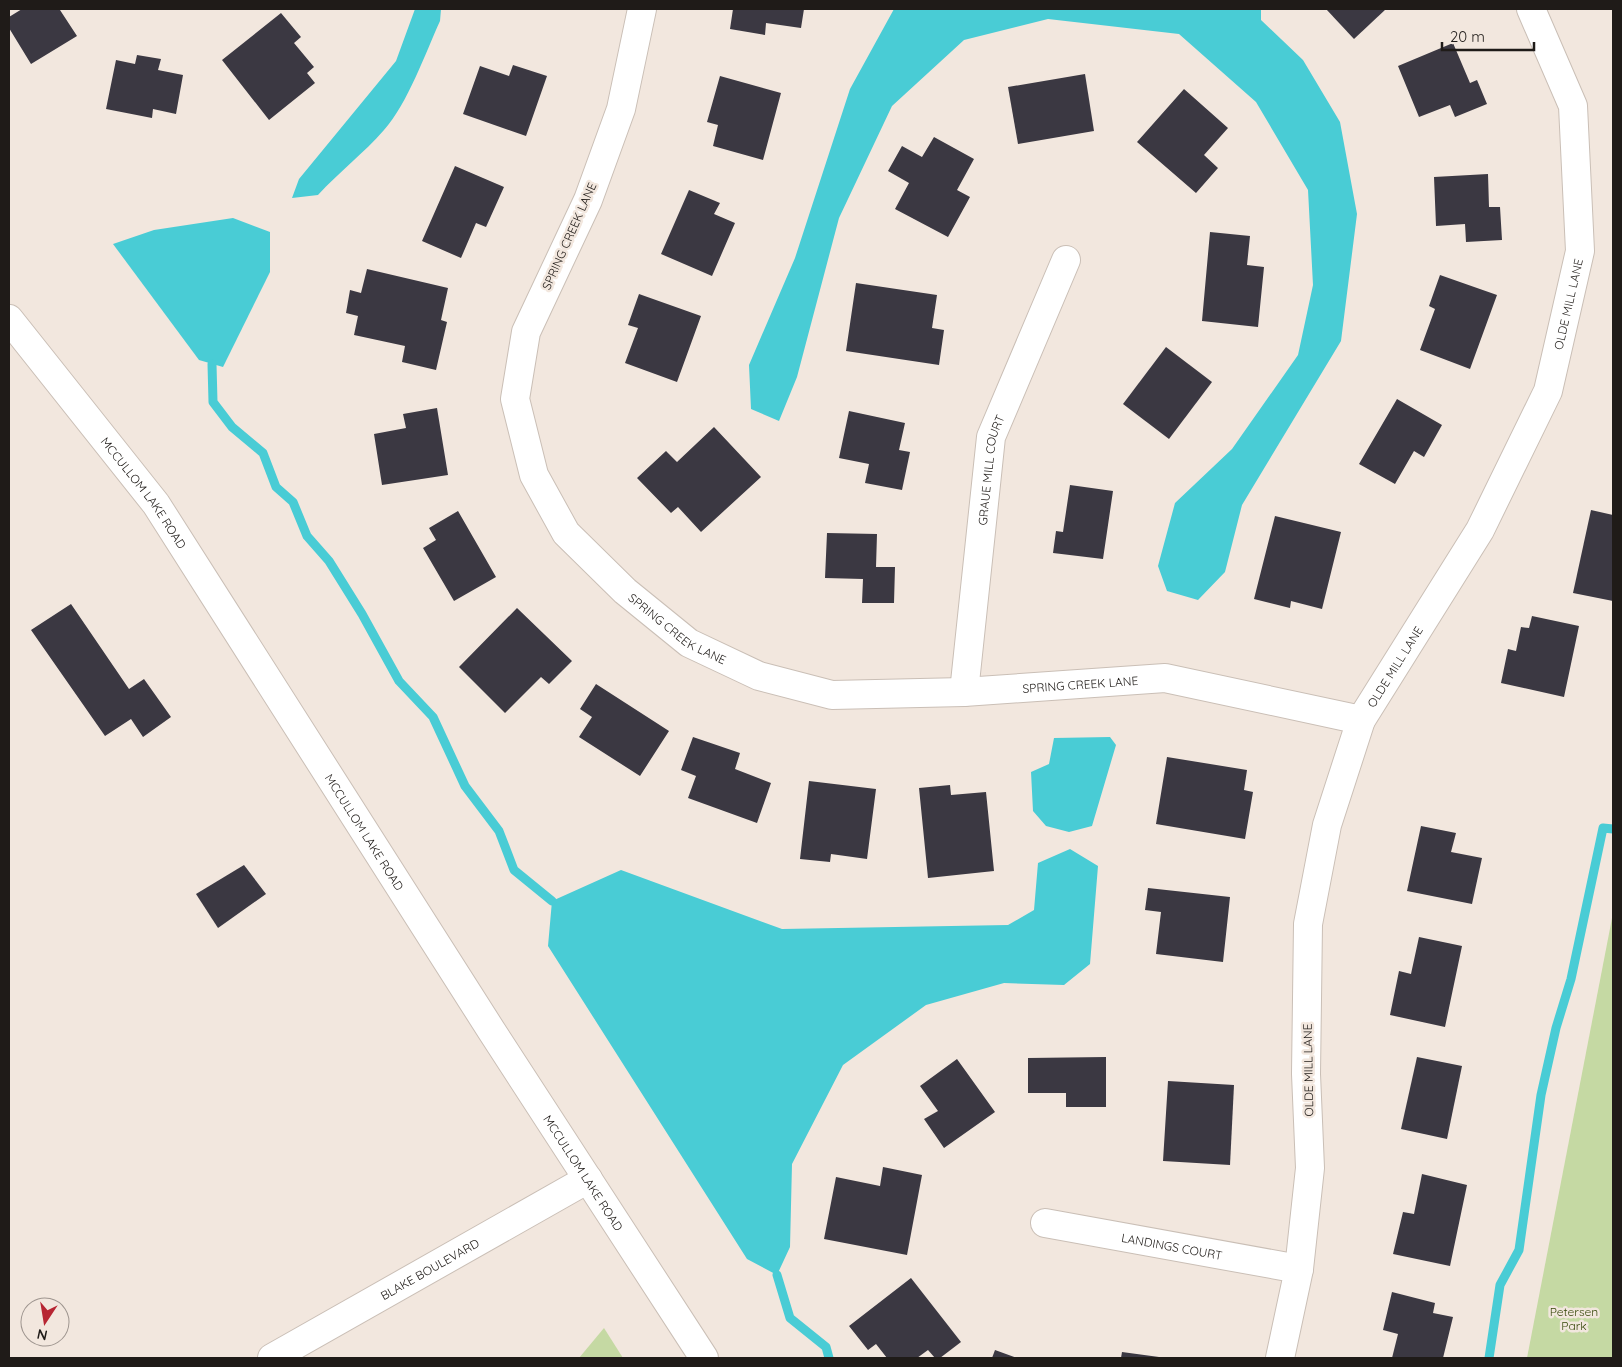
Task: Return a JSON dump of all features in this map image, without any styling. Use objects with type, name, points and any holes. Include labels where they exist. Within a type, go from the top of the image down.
[{"type":"street","name":"SPRING CREEK LANE","points":[[642,9],[621,108],[588,200],[526,332],[515,399],[534,475],[566,533],[625,591],[689,643],[759,676],[832,695],[964,692],[1164,678],[1361,720]]},
{"type":"street","name":"OLDE MILL LANE","points":[[1280,1358],[1299,1269],[1310,1168],[1306,1074],[1308,924],[1327,825],[1361,720],[1480,530],[1548,391],[1580,251],[1573,106],[1531,9]]},
{"type":"street","name":"GRAUE MILL COURT","points":[[964,692],[991,437],[1066,260]]},
{"type":"street","name":"MCCULLOM LAKE ROAD","points":[[9,319],[156,504],[491,1030],[704,1358]]},
{"type":"street","name":"BLAKE BOULEVARD","points":[[272,1358],[588,1179]]},
{"type":"street","name":"LANDINGS COURT","points":[[1045,1223],[1299,1269]]},
{"type":"green space","name":"Petersen Park","points":[[1613,913],[1613,1358],[1527,1358]]},
{"type":"green space","points":[[604,1328],[623,1358],[579,1358]]},
{"type":"water","points":[[415,9],[441,9],[440,21],[415,78],[393,119],[360,155],[318,195],[292,198],[299,179],[396,61]]},
{"type":"water","points":[[894,9],[1261,9],[1261,20],[1303,60],[1340,122],[1357,214],[1341,341],[1242,505],[1225,572],[1198,600],[1167,591],[1158,566],[1175,503],[1232,449],[1298,355],[1313,285],[1308,190],[1256,102],[1179,34],[1048,19],[964,40],[892,106],[839,218],[797,377],[779,421],[751,409],[749,365],[795,258],[850,89]]},
{"type":"water","points":[[233,218],[270,232],[270,272],[223,367],[199,360],[113,244],[154,230]]},
{"type":"water","points":[[1110,737],[1116,745],[1092,826],[1069,832],[1046,826],[1033,811],[1031,772],[1049,764],[1054,738]]},
{"type":"water","points":[[1070,849],[1098,866],[1090,964],[1064,985],[1004,983],[926,1005],[843,1065],[792,1164],[790,1247],[777,1275],[747,1259],[548,946],[552,901],[621,870],[782,929],[1008,925],[1034,910],[1038,863]]},
{"type":"building","points":[[22,9],[63,9],[60,10],[77,36],[31,64],[9,28],[9,17]]},
{"type":"building","points":[[733,9],[804,9],[801,28],[766,23],[765,35],[730,29]]},
{"type":"building","points":[[1326,9],[1386,9],[1354,39]]},
{"type":"building","points":[[281,13],[301,37],[294,43],[314,67],[307,73],[315,83],[269,120],[222,60]]},
{"type":"building","points":[[1453,43],[1470,83],[1477,80],[1487,104],[1455,117],[1450,105],[1419,117],[1398,66]]},
{"type":"building","points":[[137,55],[161,59],[158,70],[183,75],[176,114],[153,109],[152,118],[106,109],[116,60],[135,64]]},
{"type":"building","points":[[513,65],[547,76],[526,136],[463,114],[480,66],[509,76]]},
{"type":"building","points":[[1085,74],[1094,131],[1018,144],[1008,87]]},
{"type":"building","points":[[720,76],[781,93],[763,160],[713,146],[718,125],[707,122]]},
{"type":"building","points":[[1184,89],[1228,128],[1204,155],[1218,168],[1196,193],[1137,142]]},
{"type":"building","points":[[934,137],[974,159],[957,190],[970,197],[948,237],[895,209],[909,183],[888,171],[902,146],[922,157]]},
{"type":"building","points":[[455,166],[504,187],[486,227],[476,223],[461,258],[422,241]]},
{"type":"building","points":[[1488,174],[1489,207],[1500,207],[1502,240],[1466,242],[1465,224],[1436,226],[1434,177]]},
{"type":"building","points":[[689,190],[720,203],[714,214],[735,223],[712,276],[661,254]]},
{"type":"building","points":[[1210,232],[1250,236],[1247,265],[1264,267],[1258,327],[1202,321]]},
{"type":"building","points":[[367,269],[448,288],[441,320],[447,322],[436,370],[402,362],[405,346],[354,335],[358,316],[346,313],[350,290],[361,293]]},
{"type":"building","points":[[1440,275],[1497,295],[1470,369],[1420,350],[1435,309],[1429,306]]},
{"type":"building","points":[[856,283],[937,295],[932,328],[944,330],[939,365],[846,351]]},
{"type":"building","points":[[639,294],[701,316],[677,382],[625,363],[638,328],[628,325]]},
{"type":"building","points":[[1166,347],[1212,382],[1169,439],[1123,404]]},
{"type":"building","points":[[1397,399],[1442,425],[1424,457],[1414,451],[1395,484],[1359,464]]},
{"type":"building","points":[[437,408],[448,475],[382,485],[374,434],[406,428],[403,414]]},
{"type":"building","points":[[849,411],[905,423],[899,450],[910,452],[902,490],[865,483],[869,464],[839,458]]},
{"type":"building","points":[[714,427],[761,477],[701,532],[678,507],[671,513],[637,478],[666,451],[677,462]]},
{"type":"building","points":[[1070,485],[1113,491],[1103,559],[1053,553],[1056,531],[1063,532]]},
{"type":"building","points":[[1591,510],[1613,515],[1613,601],[1573,593]]},
{"type":"building","points":[[458,511],[496,577],[454,601],[423,548],[436,540],[429,528]]},
{"type":"building","points":[[1275,516],[1341,532],[1322,609],[1291,601],[1290,608],[1254,599]]},
{"type":"building","points":[[827,533],[877,534],[876,567],[895,567],[894,603],[862,603],[863,579],[825,578]]},
{"type":"building","points":[[71,604],[129,689],[144,679],[171,717],[143,737],[131,719],[105,736],[31,630]]},
{"type":"building","points":[[517,608],[572,661],[549,684],[541,677],[505,713],[459,667]]},
{"type":"building","points":[[1532,616],[1579,626],[1564,697],[1501,683],[1508,649],[1516,651],[1521,627],[1529,628]]},
{"type":"building","points":[[596,684],[669,731],[640,776],[579,737],[592,717],[580,709]]},
{"type":"building","points":[[693,737],[740,753],[735,769],[771,783],[757,823],[688,798],[696,776],[681,770]]},
{"type":"building","points":[[1167,757],[1247,770],[1244,790],[1253,792],[1245,839],[1156,824]]},
{"type":"building","points":[[809,781],[876,789],[867,859],[831,854],[830,862],[800,859]]},
{"type":"building","points":[[950,785],[951,795],[986,792],[994,871],[928,878],[919,788]]},
{"type":"building","points":[[1421,826],[1456,833],[1451,852],[1482,858],[1472,904],[1407,891]]},
{"type":"building","points":[[244,865],[266,894],[218,928],[196,894]]},
{"type":"building","points":[[1148,888],[1230,897],[1223,962],[1156,954],[1161,912],[1145,910]]},
{"type":"building","points":[[1419,937],[1462,946],[1445,1027],[1390,1015],[1399,971],[1411,974]]},
{"type":"building","points":[[1106,1057],[1106,1107],[1066,1107],[1066,1093],[1028,1093],[1028,1058]]},
{"type":"building","points":[[1417,1057],[1462,1066],[1447,1139],[1401,1129]]},
{"type":"building","points":[[957,1059],[995,1112],[944,1148],[924,1119],[938,1111],[920,1086]]},
{"type":"building","points":[[1168,1081],[1234,1085],[1230,1165],[1163,1161]]},
{"type":"building","points":[[883,1167],[922,1175],[907,1255],[824,1239],[836,1177],[880,1186]]},
{"type":"building","points":[[1422,1174],[1467,1185],[1450,1266],[1393,1254],[1403,1212],[1414,1214]]},
{"type":"building","points":[[911,1278],[961,1342],[940,1358],[935,1358],[928,1350],[917,1358],[887,1358],[876,1344],[868,1350],[849,1326]]},
{"type":"building","points":[[1392,1292],[1435,1303],[1433,1313],[1453,1317],[1443,1358],[1392,1358],[1398,1334],[1383,1330]]},
{"type":"building","points":[[995,1350],[1017,1358],[992,1358]]},
{"type":"building","points":[[1122,1352],[1159,1357],[1159,1358],[1121,1358]]},
{"type":"waterway","points":[[212,364],[213,402],[232,427],[263,453],[276,487],[293,502],[307,536],[329,561],[362,614],[399,681],[433,717],[465,786],[499,831],[514,870],[552,901]]},
{"type":"waterway","points":[[1489,1358],[1500,1285],[1519,1250],[1541,1095],[1556,1028],[1571,979],[1603,828],[1613,829]]},
{"type":"waterway","points":[[777,1275],[790,1318],[826,1347],[829,1358]]}]
